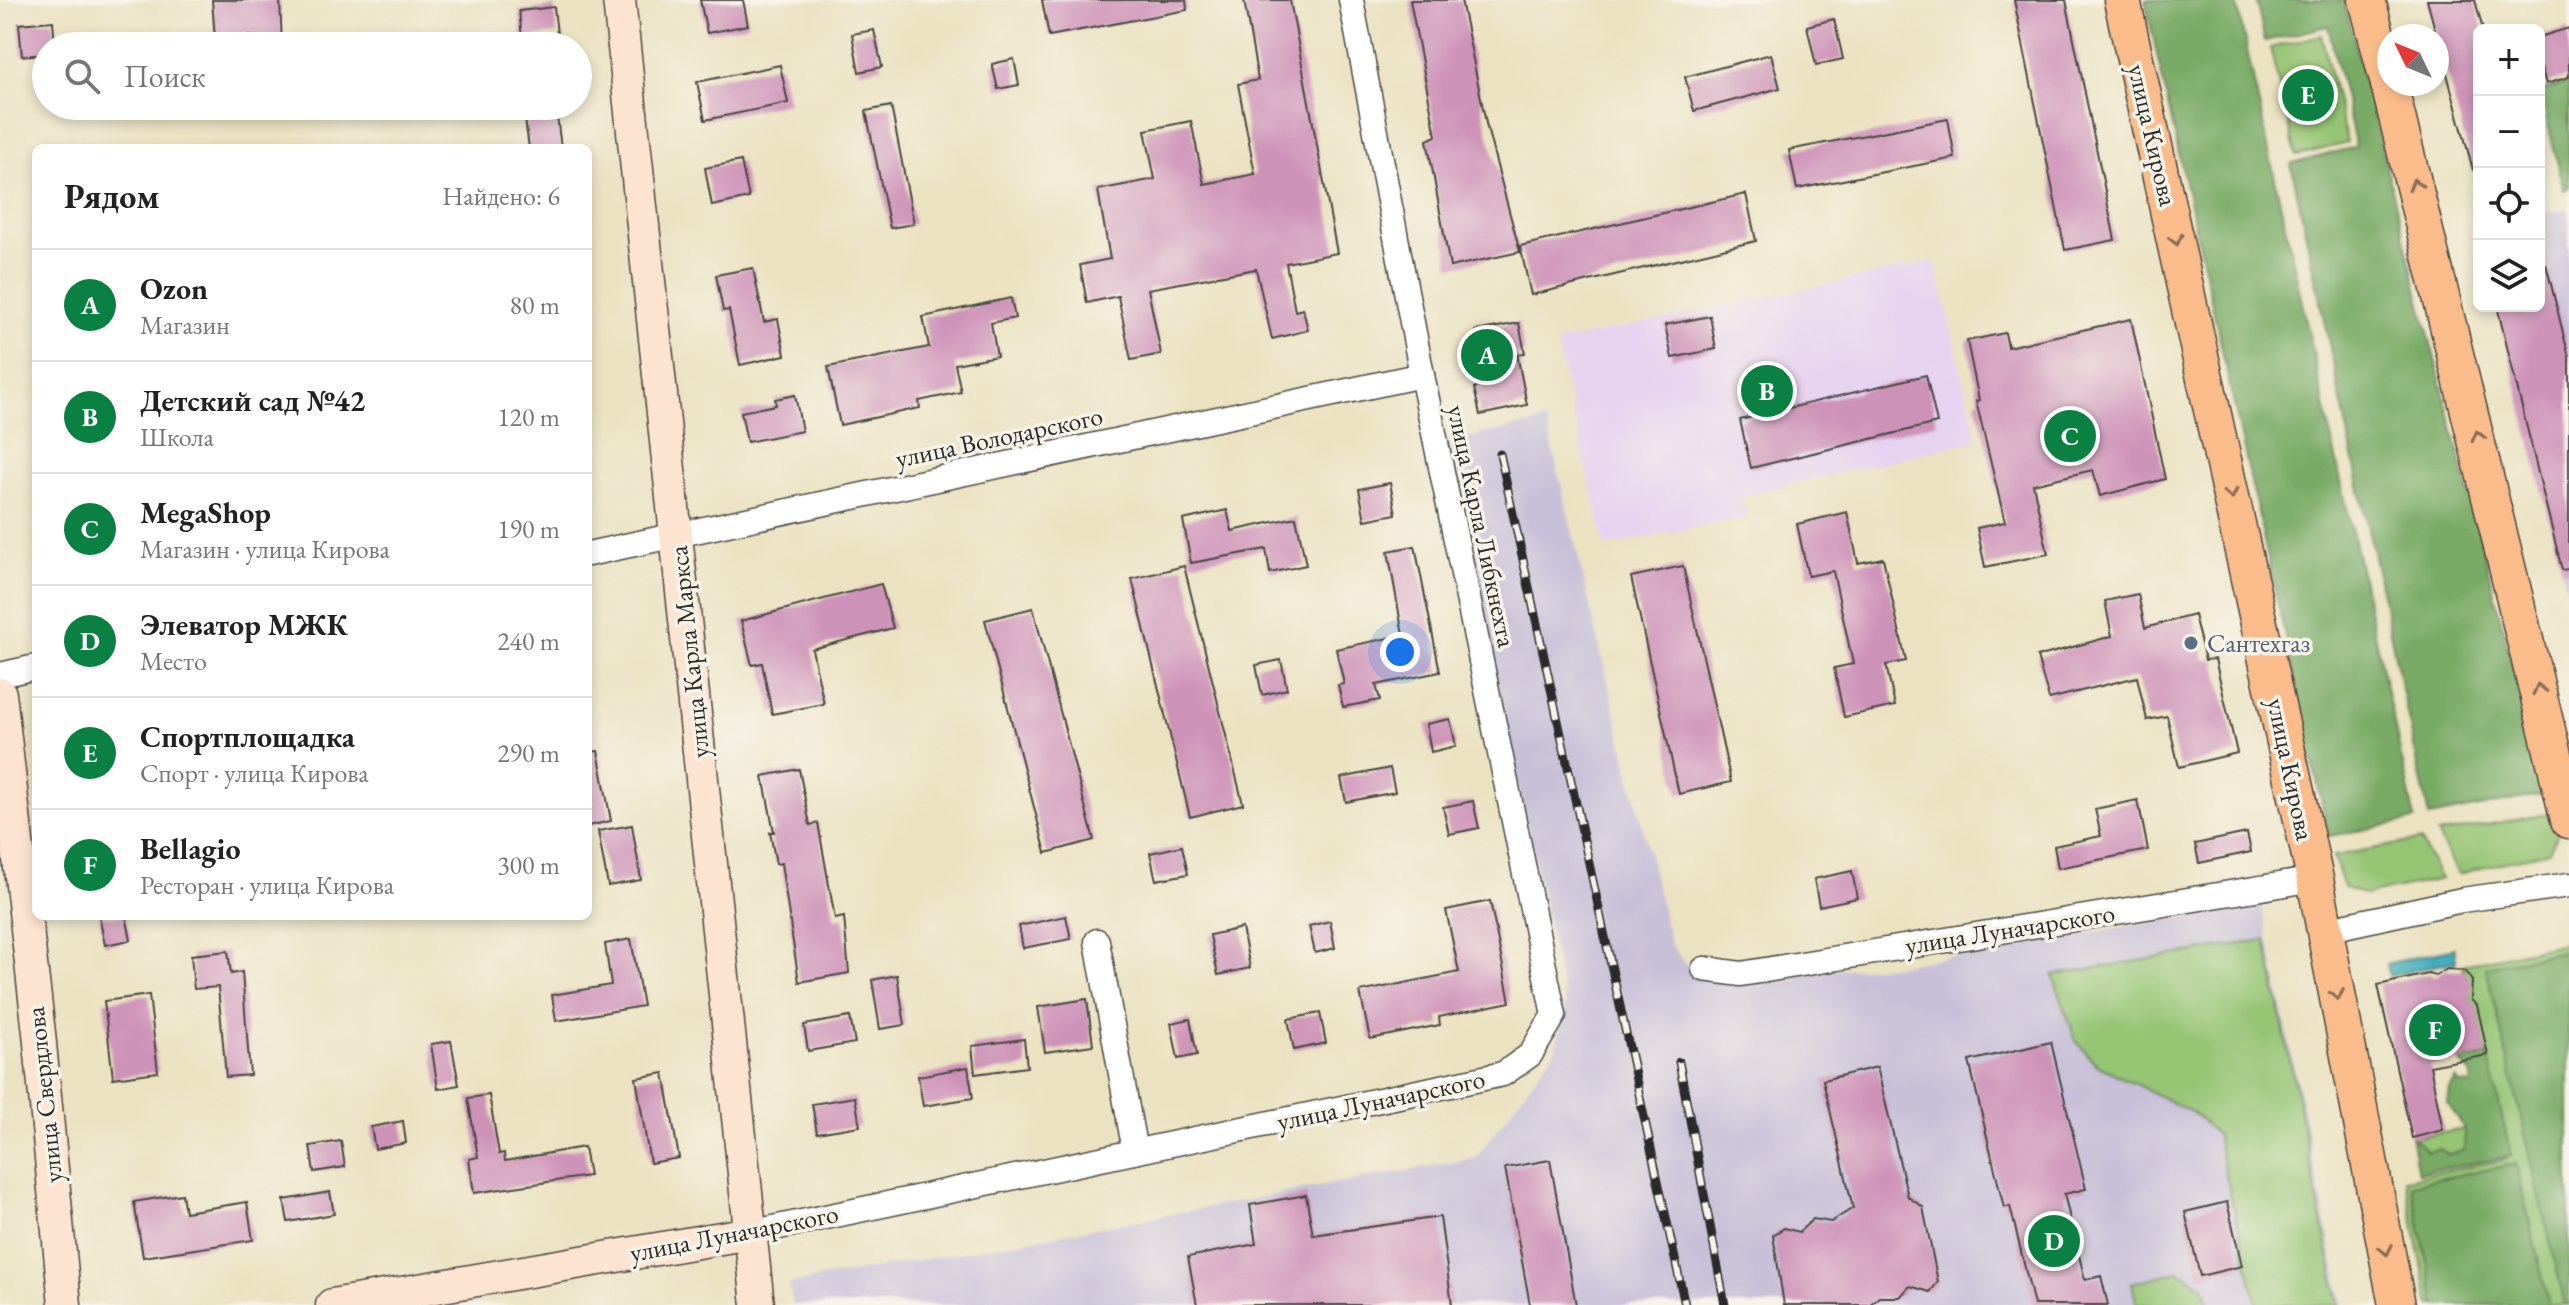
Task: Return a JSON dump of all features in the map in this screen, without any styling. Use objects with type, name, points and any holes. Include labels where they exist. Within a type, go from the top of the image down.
[{"type":"main road","name":"улица Кирова","points":[[2122,0],[2315,879],[2397,1305]]},
{"type":"main road","points":[[2367,0],[2377,38]]},
{"type":"main road","points":[[2392,96],[2569,820]]},
{"type":"street","name":"улица Карла Маркса","points":[[619,0],[758,1305]]},
{"type":"street","name":"улица Карла Либкнехта","points":[[1351,0],[1422,375],[1554,1015]]},
{"type":"street","name":"улица Володарского","points":[[592,553],[1422,375]]},
{"type":"street","points":[[0,675],[32,668]]},
{"type":"street","name":"улица Свердлова","points":[[0,694],[39,1033],[65,1305]]},
{"type":"street","name":"улица Луначарского","points":[[1704,969],[1741,974],[2315,879]]},
{"type":"street","points":[[2325,930],[2462,900],[2569,885]]},
{"type":"street","points":[[1097,941],[1135,1152]]},
{"type":"street","name":"улица Луначарского","points":[[332,1305],[750,1233],[1503,1074],[1530,1055],[1554,1015]]},
{"type":"shaded area","points":[[2569,208],[2569,600],[2515,378],[2537,312],[2545,312],[2545,214]]},
{"type":"shaded area","points":[[1935,261],[1978,440],[1742,496],[1748,517],[1605,546],[1556,342]]},
{"type":"shaded area","points":[[1546,421],[1670,943],[1684,963],[1710,978],[1892,966],[2261,904],[2343,1305],[793,1305],[789,1284],[1476,1158],[1555,1050],[1565,1004],[1446,442]]},
{"type":"green space","points":[[2145,0],[2236,0],[2415,820],[2329,836]]},
{"type":"green space","points":[[2256,0],[2344,0],[2545,794],[2429,817],[2291,164],[2356,147],[2328,26],[2265,41]]},
{"type":"green space","points":[[2321,35],[2347,143],[2296,156],[2270,48]]},
{"type":"green space","points":[[2569,83],[2569,188],[2564,190],[2545,112],[2545,90]]},
{"type":"green space","points":[[2552,813],[2557,835],[2549,851],[2458,874],[2437,834]]},
{"type":"green space","points":[[2420,840],[2441,879],[2366,895],[2344,888],[2334,856]]},
{"type":"green space","points":[[2266,940],[2339,1305],[2257,1305],[2216,1134],[2193,1113],[2097,1065],[2076,1041],[2053,975]]},
{"type":"green space","points":[[2569,942],[2569,1305],[2430,1305],[2405,1179],[2507,1159],[2463,965]]},
{"type":"green space","points":[[2568,950],[2569,1305],[2565,1305],[2486,967]]},
{"type":"green space","points":[[2488,1055],[2511,1156],[2418,1173],[2411,1136],[2427,1151],[2440,1149],[2448,1154],[2464,1150],[2465,1129],[2448,1104],[2450,1088],[2456,1079],[2460,1084],[2472,1085],[2471,1074],[2460,1062]]},
{"type":"green space","points":[[2465,1129],[2465,1150],[2446,1157],[2429,1156],[2412,1138]]},
{"type":"green space","points":[[2516,1164],[2549,1305],[2436,1305],[2411,1184]]},
{"type":"green space","points":[[2178,1271],[2204,1286],[2209,1305],[2137,1305],[2132,1283]]},
{"type":"water","points":[[2454,948],[2456,961],[2389,976],[2386,964]]},
{"type":"building","points":[[212,0],[280,0],[281,32],[214,32]]},
{"type":"building","points":[[700,0],[743,0],[748,25],[707,33]]},
{"type":"building","points":[[1042,0],[1186,0],[1187,10],[1049,36]]},
{"type":"building","points":[[1244,0],[1290,0],[1337,253],[1286,263],[1295,311],[1303,309],[1308,330],[1272,339],[1256,269],[1148,289],[1161,354],[1131,360],[1118,296],[1087,303],[1080,265],[1110,259],[1098,190],[1155,179],[1145,130],[1191,121],[1204,184],[1255,174],[1238,84],[1258,80]]},
{"type":"building","points":[[1410,0],[1461,0],[1487,128],[1520,252],[1450,267],[1427,140],[1436,136]]},
{"type":"building","points":[[2014,0],[2066,0],[2115,240],[2065,250]]},
{"type":"building","points":[[2427,0],[2475,0],[2481,24],[2473,24],[2473,170],[2449,81],[2449,24],[2433,24]]},
{"type":"building","points":[[554,7],[557,32],[521,32],[519,11]]},
{"type":"building","points":[[1834,19],[1843,59],[1816,65],[1807,26]]},
{"type":"building","points":[[53,21],[54,32],[32,32],[32,55],[22,56],[19,24]]},
{"type":"building","points":[[2569,28],[2569,77],[2546,84],[2545,81],[2545,35]]},
{"type":"building","points":[[874,30],[882,67],[859,72],[852,34]]},
{"type":"building","points":[[1771,54],[1780,88],[1694,111],[1685,77]]},
{"type":"building","points":[[1014,59],[1019,85],[998,89],[992,64]]},
{"type":"building","points":[[780,65],[788,103],[705,120],[697,82]]},
{"type":"building","points":[[891,106],[914,224],[890,228],[866,111]]},
{"type":"building","points":[[1948,119],[1955,158],[1797,189],[1789,150]]},
{"type":"building","points":[[525,120],[558,120],[560,144],[528,144]]},
{"type":"building","points":[[741,161],[749,198],[712,206],[705,168]]},
{"type":"building","points":[[1746,194],[1756,241],[1531,295],[1520,246]]},
{"type":"building","points":[[2545,264],[2569,357],[2569,569],[2562,570],[2498,312],[2545,312]]},
{"type":"building","points":[[753,268],[764,322],[778,319],[785,355],[740,365],[729,310],[723,311],[716,275]]},
{"type":"building","points":[[1011,298],[1015,318],[991,323],[997,356],[955,364],[961,392],[919,401],[920,408],[840,425],[828,367],[929,347],[923,317]]},
{"type":"building","points":[[1710,316],[1716,349],[1672,358],[1665,325]]},
{"type":"building","points":[[2131,319],[2165,479],[2100,496],[2093,470],[2033,484],[2048,554],[1985,567],[1977,528],[2005,522],[1976,401],[1979,400],[1967,341],[2005,333],[2008,347]]},
{"type":"building","points":[[1519,323],[1525,353],[1517,354],[1527,405],[1480,415],[1474,388],[1487,385],[1476,331]]},
{"type":"building","points":[[1926,375],[1937,423],[1751,468],[1740,420]]},
{"type":"building","points":[[795,395],[802,431],[747,442],[741,412],[776,405],[775,399]]},
{"type":"building","points":[[1390,483],[1396,514],[1365,520],[1359,489]]},
{"type":"building","points":[[1227,510],[1232,531],[1296,517],[1306,565],[1270,573],[1266,549],[1191,563],[1183,520]]},
{"type":"building","points":[[1847,512],[1858,563],[1883,558],[1906,661],[1886,665],[1895,706],[1844,717],[1834,668],[1853,664],[1833,571],[1808,576],[1797,524]]},
{"type":"building","points":[[1415,546],[1440,672],[1376,685],[1380,700],[1343,707],[1338,685],[1344,684],[1336,649],[1403,635],[1388,551]]},
{"type":"building","points":[[1184,566],[1243,804],[1190,817],[1132,579]]},
{"type":"building","points":[[1683,566],[1731,782],[1679,794],[1631,577]]},
{"type":"building","points":[[881,584],[893,628],[812,649],[824,704],[772,714],[762,663],[752,665],[741,621]]},
{"type":"building","points":[[2138,594],[2145,628],[2194,615],[2205,660],[2215,659],[2237,753],[2179,767],[2167,716],[2147,720],[2137,677],[2049,699],[2037,657],[2112,636],[2105,601]]},
{"type":"building","points":[[1033,608],[1094,840],[1046,853],[985,620]]},
{"type":"building","points":[[1281,660],[1287,689],[1262,695],[1256,665]]},
{"type":"building","points":[[1450,719],[1456,746],[1431,752],[1426,724]]},
{"type":"building","points":[[598,751],[611,821],[592,825],[592,752]]},
{"type":"building","points":[[1390,768],[1395,792],[1346,802],[1341,778]]},
{"type":"building","points":[[799,769],[810,825],[818,823],[835,919],[844,917],[849,973],[799,982],[781,863],[776,864],[770,832],[774,832],[763,776]]},
{"type":"building","points":[[2138,800],[2148,850],[2058,868],[2054,846],[2101,836],[2095,809]]},
{"type":"building","points":[[1473,801],[1479,828],[1449,834],[1443,807]]},
{"type":"building","points":[[632,825],[641,880],[608,886],[598,831]]},
{"type":"building","points":[[2247,833],[2251,852],[2199,863],[2195,844]]},
{"type":"building","points":[[1182,846],[1188,874],[1156,880],[1150,853]]},
{"type":"building","points":[[1852,871],[1857,898],[1819,906],[1814,879]]},
{"type":"building","points":[[1490,901],[1510,1002],[1439,1017],[1440,1025],[1370,1039],[1360,992],[1459,972],[1446,910]]},
{"type":"building","points":[[1066,916],[1071,939],[1023,948],[1019,926]]},
{"type":"building","points":[[100,920],[127,920],[131,940],[105,945]]},
{"type":"building","points":[[1330,921],[1335,948],[1315,953],[1309,926]]},
{"type":"building","points":[[1242,928],[1250,968],[1218,975],[1210,935]]},
{"type":"building","points":[[631,939],[643,1006],[556,1021],[552,995],[611,985],[605,944]]},
{"type":"building","points":[[228,951],[231,974],[242,972],[250,1075],[226,1077],[218,987],[194,989],[191,955]]},
{"type":"building","points":[[2447,969],[2465,971],[2472,981],[2471,1000],[2477,1005],[2488,1055],[2430,1066],[2443,1130],[2412,1138],[2378,985],[2428,974],[2435,976]]},
{"type":"building","points":[[897,975],[905,1025],[880,1029],[872,980]]},
{"type":"building","points":[[149,995],[158,1072],[113,1078],[104,1001]]},
{"type":"building","points":[[1087,999],[1093,1045],[1045,1052],[1038,1007]]},
{"type":"building","points":[[1320,1013],[1326,1043],[1294,1050],[1288,1019]]},
{"type":"building","points":[[850,1017],[855,1043],[808,1051],[804,1025]]},
{"type":"building","points":[[1190,1019],[1197,1055],[1178,1059],[1171,1023]]},
{"type":"building","points":[[1024,1039],[1027,1067],[975,1074],[972,1046]]},
{"type":"building","points":[[451,1041],[459,1085],[438,1089],[431,1044]]},
{"type":"building","points":[[2051,1042],[2086,1189],[2064,1194],[2085,1280],[2101,1276],[2108,1305],[2034,1305],[2010,1206],[2004,1208],[1969,1061]]},
{"type":"building","points":[[968,1067],[973,1098],[923,1106],[918,1076]]},
{"type":"building","points":[[1877,1067],[1908,1197],[1923,1207],[1938,1282],[1930,1292],[1910,1286],[1900,1297],[1879,1297],[1869,1305],[1784,1305],[1773,1235],[1784,1228],[1799,1232],[1813,1219],[1831,1222],[1853,1208],[1823,1080]]},
{"type":"building","points":[[664,1073],[679,1158],[650,1163],[636,1078]]},
{"type":"building","points":[[489,1095],[499,1154],[504,1153],[505,1161],[584,1147],[589,1176],[474,1193],[469,1159],[478,1157],[468,1098]]},
{"type":"building","points":[[855,1097],[860,1126],[817,1133],[812,1104]]},
{"type":"building","points":[[403,1121],[406,1143],[375,1149],[371,1127]]},
{"type":"building","points":[[341,1141],[345,1167],[314,1172],[310,1146]]},
{"type":"building","points":[[1550,1160],[1576,1305],[1530,1305],[1505,1168]]},
{"type":"building","points":[[330,1192],[334,1214],[288,1222],[284,1200]]},
{"type":"building","points":[[182,1194],[185,1212],[247,1202],[253,1240],[143,1257],[134,1202]]},
{"type":"building","points":[[1306,1195],[1313,1235],[1440,1217],[1452,1305],[1197,1305],[1188,1257],[1256,1244],[1250,1205]]},
{"type":"building","points":[[2227,1202],[2242,1266],[2200,1276],[2185,1212]]},
{"type":"railway","points":[[1500,454],[1685,1305]]},
{"type":"railway","points":[[1679,1062],[1725,1305]]},
{"type":"place","name":"Спортплощадка","points":[[2308,95]]},
{"type":"place","name":"Ozon","points":[[1487,355]]},
{"type":"place","name":"Детский сад №42","points":[[1767,391]]},
{"type":"place","name":"MegaShop","points":[[2070,436]]},
{"type":"place","name":"Сантехгаз","points":[[2191,643]]},
{"type":"place","name":"Bellagio","points":[[2435,1030]]},
{"type":"place","name":"Элеватор МЖК","points":[[2054,1241]]}]
